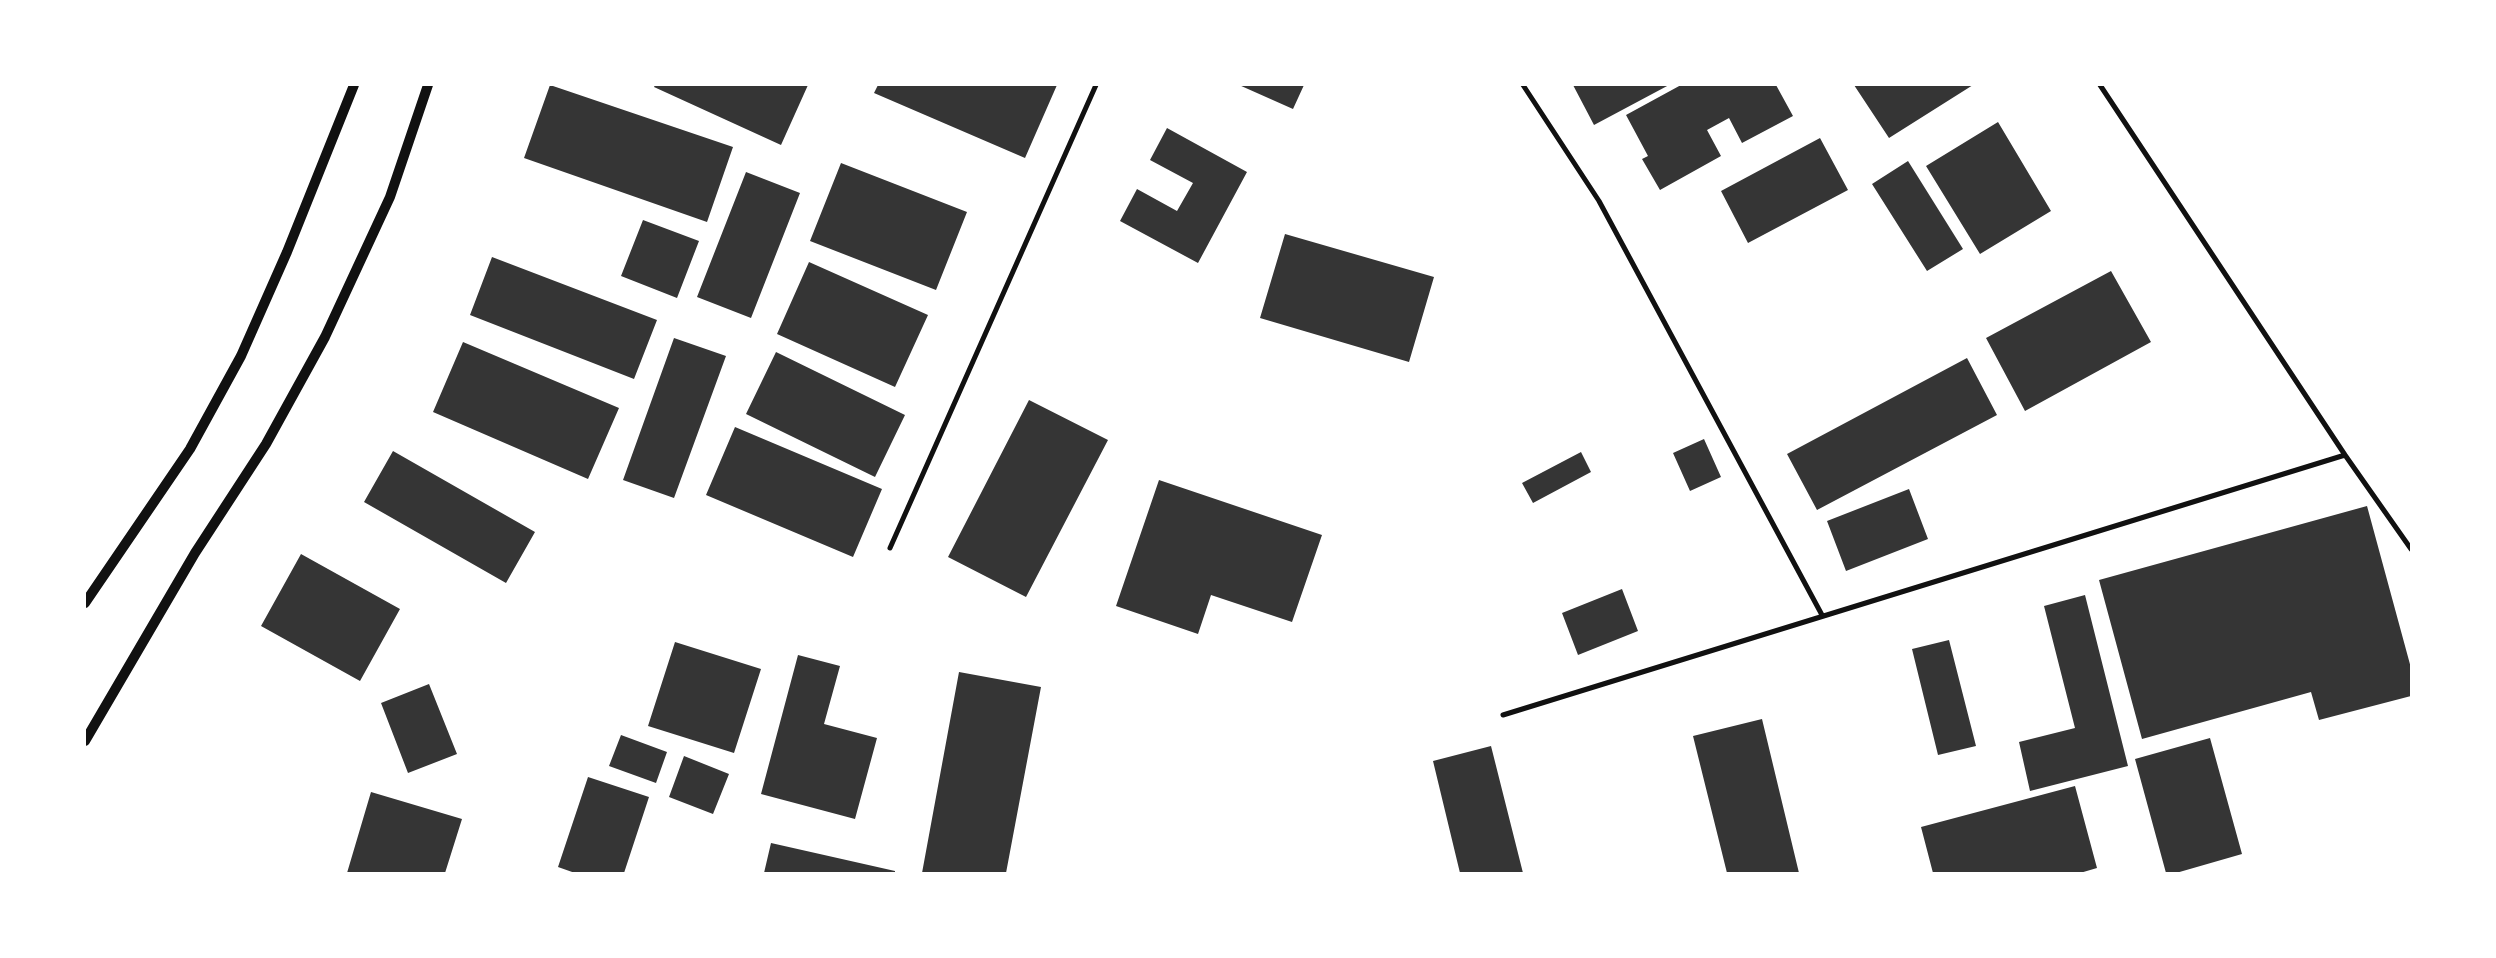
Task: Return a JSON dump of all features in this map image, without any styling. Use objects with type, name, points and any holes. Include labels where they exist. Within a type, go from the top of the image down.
[{"type":"main road","points":[[85,603],[190,449],[241,356],[288,252],[354,85]]},
{"type":"main road","points":[[85,741],[195,553],[266,444],[325,337],[390,197],[428,85]]},
{"type":"street","points":[[890,548],[1096,85]]},
{"type":"street","points":[[1523,85],[1598,201],[1822,615]]},
{"type":"street","points":[[2100,85],[2345,455],[2411,549]]},
{"type":"street","points":[[1503,715],[2345,455]]},
{"type":"building","points":[[550,85],[733,147],[707,222],[524,158]]},
{"type":"building","points":[[655,85],[808,85],[781,145],[654,87]]},
{"type":"building","points":[[878,85],[1057,85],[1025,158],[874,93]]},
{"type":"building","points":[[1239,85],[1304,85],[1293,109]]},
{"type":"building","points":[[1573,85],[1669,85],[1594,125]]},
{"type":"building","points":[[1681,85],[1776,85],[1793,116],[1742,143],[1729,118],[1707,130],[1721,156],[1660,190],[1642,159],[1648,156],[1626,115]]},
{"type":"building","points":[[1854,85],[1973,85],[1889,138]]},
{"type":"building","points":[[1998,122],[2051,211],[1980,254],[1926,166]]},
{"type":"building","points":[[1167,128],[1247,172],[1198,263],[1120,221],[1137,189],[1177,211],[1193,183],[1150,160]]},
{"type":"building","points":[[1820,138],[1848,190],[1748,243],[1721,191]]},
{"type":"building","points":[[1908,161],[1963,249],[1927,271],[1872,184]]},
{"type":"building","points":[[841,163],[967,212],[936,290],[810,241]]},
{"type":"building","points":[[746,172],[800,193],[751,318],[697,297]]},
{"type":"building","points":[[643,220],[699,241],[677,298],[621,276]]},
{"type":"building","points":[[1285,234],[1434,277],[1409,362],[1260,318]]},
{"type":"building","points":[[492,257],[657,320],[634,379],[470,315]]},
{"type":"building","points":[[809,262],[928,315],[895,387],[777,334]]},
{"type":"building","points":[[2111,271],[2151,342],[2025,411],[1986,338]]},
{"type":"building","points":[[674,338],[726,356],[674,498],[623,480]]},
{"type":"building","points":[[463,342],[619,408],[588,479],[433,412]]},
{"type":"building","points":[[776,352],[905,415],[875,477],[746,414]]},
{"type":"building","points":[[1967,358],[1997,415],[1817,510],[1787,454]]},
{"type":"building","points":[[1029,400],[1108,440],[1026,597],[948,557]]},
{"type":"building","points":[[735,427],[882,489],[853,557],[706,495]]},
{"type":"building","points":[[1704,439],[1721,477],[1690,491],[1673,453]]},
{"type":"building","points":[[393,451],[535,532],[506,583],[364,502]]},
{"type":"building","points":[[1581,452],[1591,472],[1533,503],[1522,483]]},
{"type":"building","points":[[1159,480],[1322,535],[1292,622],[1211,595],[1198,634],[1116,606]]},
{"type":"building","points":[[1909,489],[1928,539],[1846,571],[1827,521]]},
{"type":"building","points":[[2367,506],[2411,668],[2411,696],[2319,720],[2311,692],[2142,739],[2099,580]]},
{"type":"building","points":[[301,554],[400,609],[360,681],[261,626]]},
{"type":"building","points":[[1622,589],[1638,631],[1578,655],[1562,613]]},
{"type":"building","points":[[2085,595],[2128,766],[2030,791],[2019,742],[2075,728],[2044,606]]},
{"type":"building","points":[[1949,640],[1976,746],[1938,755],[1912,649]]},
{"type":"building","points":[[675,642],[761,669],[734,753],[648,726]]},
{"type":"building","points":[[798,655],[840,666],[824,724],[877,738],[855,819],[761,794]]},
{"type":"building","points":[[959,672],[1041,687],[1006,873],[922,873]]},
{"type":"building","points":[[429,684],[457,754],[408,773],[381,703]]},
{"type":"building","points":[[1762,719],[1799,873],[1727,873],[1693,736]]},
{"type":"building","points":[[621,735],[667,752],[656,783],[609,766]]},
{"type":"building","points":[[2210,738],[2242,854],[2176,873],[2166,873],[2135,759]]},
{"type":"building","points":[[1491,746],[1523,873],[1460,873],[1433,761]]},
{"type":"building","points":[[684,756],[729,774],[713,814],[669,797]]},
{"type":"building","points":[[588,777],[649,797],[624,873],[575,873],[558,867]]},
{"type":"building","points":[[2075,786],[2097,868],[2080,873],[1933,873],[1921,827]]},
{"type":"building","points":[[371,792],[462,819],[445,873],[347,873]]},
{"type":"building","points":[[771,843],[895,871],[895,873],[764,873]]}]
